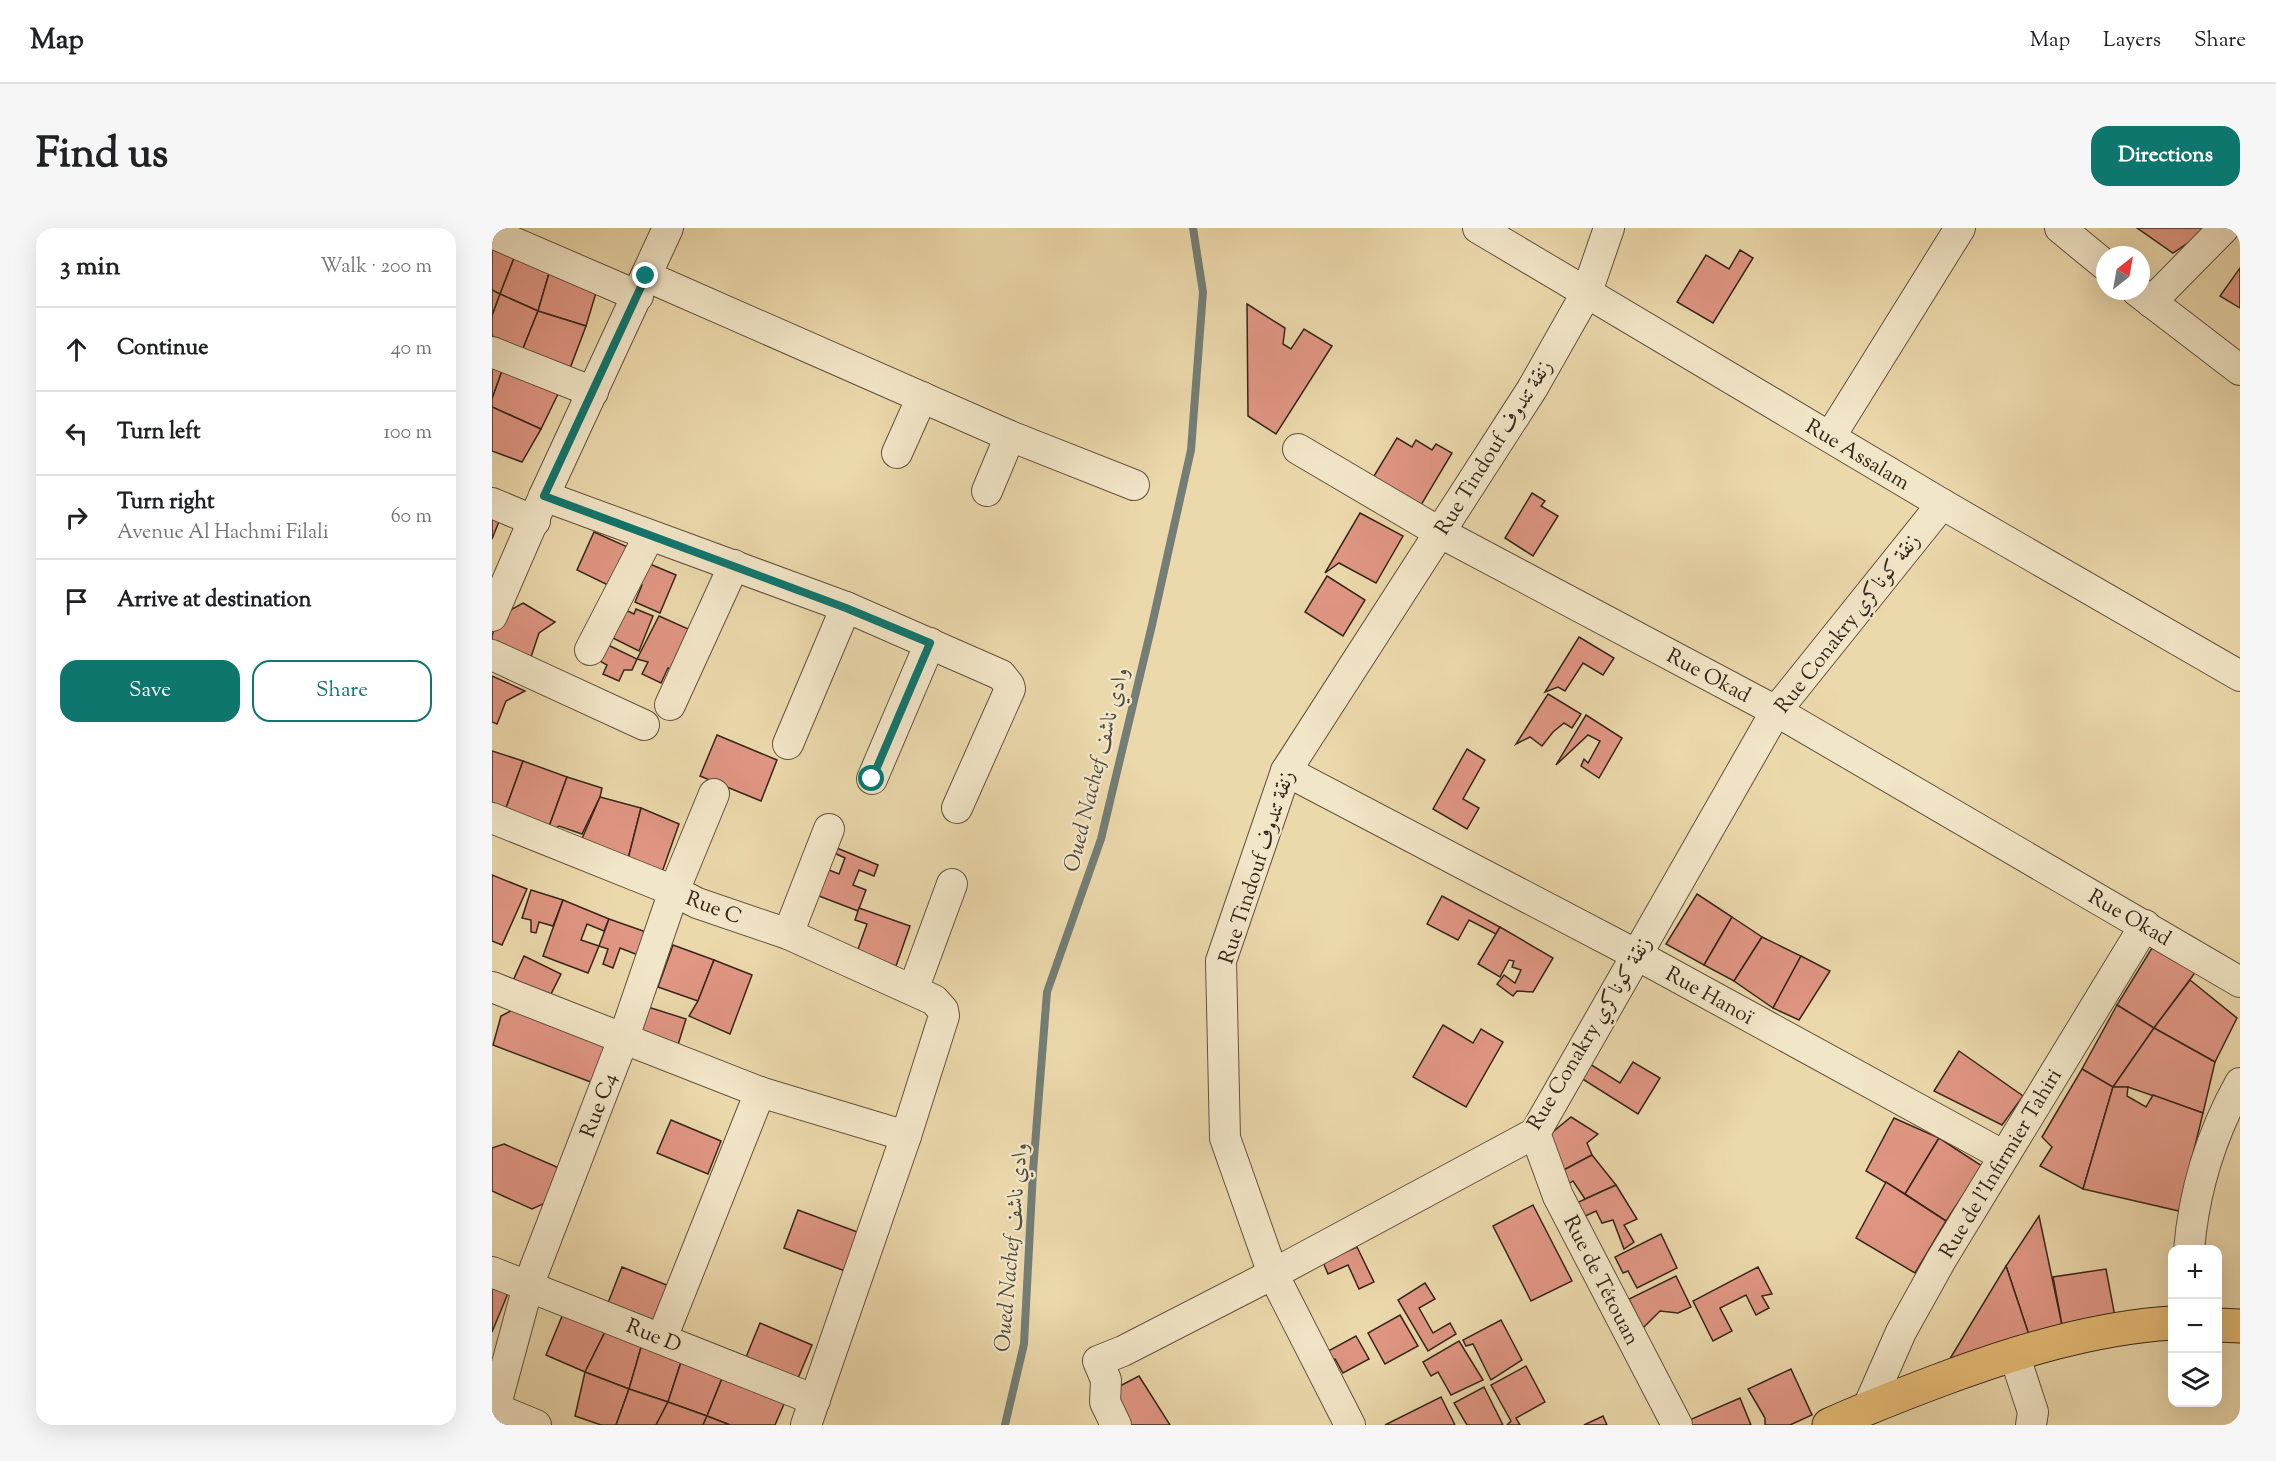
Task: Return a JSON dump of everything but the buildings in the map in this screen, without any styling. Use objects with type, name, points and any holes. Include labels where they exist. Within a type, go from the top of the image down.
[{"type":"main road","points":[[1830,1425],[1868,1407],[2014,1354],[2095,1333],[2140,1325],[2168,1323]]},
{"type":"main road","points":[[2222,1325],[2240,1326]]},
{"type":"street","points":[[492,616],[668,228]]},
{"type":"street","name":"Rue Assalam","points":[[1478,228],[1942,504],[2240,676]]},
{"type":"street","name":"Rue Tindouf زنقة تندوف","points":[[1350,1425],[1273,1274],[1225,1138],[1221,960],[1286,771],[1532,389],[1587,292],[1609,228]]},
{"type":"street","points":[[1830,437],[1960,228]]},
{"type":"street","points":[[2060,228],[2096,258]]},
{"type":"street","points":[[2150,292],[2224,228]]},
{"type":"street","points":[[492,233],[642,286],[922,397],[1010,436],[1134,485]]},
{"type":"street","points":[[2148,300],[2240,370]]},
{"type":"street","points":[[492,352],[593,392]]},
{"type":"street","points":[[897,453],[922,397]]},
{"type":"street","points":[[987,492],[1010,436]]},
{"type":"street","name":"Rue Okad","points":[[1298,449],[1439,532],[1776,711],[2240,982]]},
{"type":"street","points":[[492,502],[540,508],[649,536],[734,565],[846,608],[1001,675],[1010,689],[957,808]]},
{"type":"street","name":"Rue Conakry زنقة كوناكري","points":[[1116,1425],[1105,1402],[1106,1380],[1098,1361],[1123,1351],[1273,1274],[1535,1132],[1776,711],[1942,504]]},
{"type":"street","points":[[590,650],[649,536]]},
{"type":"street","points":[[670,705],[734,565]]},
{"type":"street","points":[[789,744],[846,608]]},
{"type":"street","points":[[872,779],[930,643]]},
{"type":"street","points":[[492,656],[644,725]]},
{"type":"street","name":"Rue Hanoï","points":[[1286,771],[1636,955],[2004,1156]]},
{"type":"street","name":"Rue C4","points":[[493,1412],[528,1286],[624,1037],[674,891],[714,794]]},
{"type":"street","name":"Rue C","points":[[492,818],[674,891],[697,903],[788,934],[924,995]]},
{"type":"street","points":[[788,934],[829,829]]},
{"type":"street","points":[[811,1412],[906,1136],[944,1016],[943,1010],[924,995],[952,884]]},
{"type":"street","name":"Rue de l'Infirmier Tahiri","points":[[1868,1407],[1901,1332],[1941,1260],[2145,925]]},
{"type":"street","points":[[492,987],[760,1092],[906,1136]]},
{"type":"street","points":[[2190,1245],[2195,1198],[2206,1159],[2240,1083]]},
{"type":"street","points":[[662,1338],[760,1092]]},
{"type":"street","name":"Rue de Tétouan","points":[[1535,1132],[1558,1196],[1677,1425]]},
{"type":"street","name":"Rue D","points":[[492,1272],[662,1338],[811,1412]]},
{"type":"street","points":[[2014,1354],[2033,1412],[2031,1425]]},
{"type":"street","points":[[493,1412],[536,1425]]},
{"type":"waterway","name":"Oued Nachef وادي ناشف","points":[[1005,1425],[1024,1344],[1033,1171],[1047,992],[1101,839],[1191,450],[1203,292],[1193,228]]},
{"type":"route","points":[[646,276],[544,496],[734,565],[930,643],[872,779]]}]
